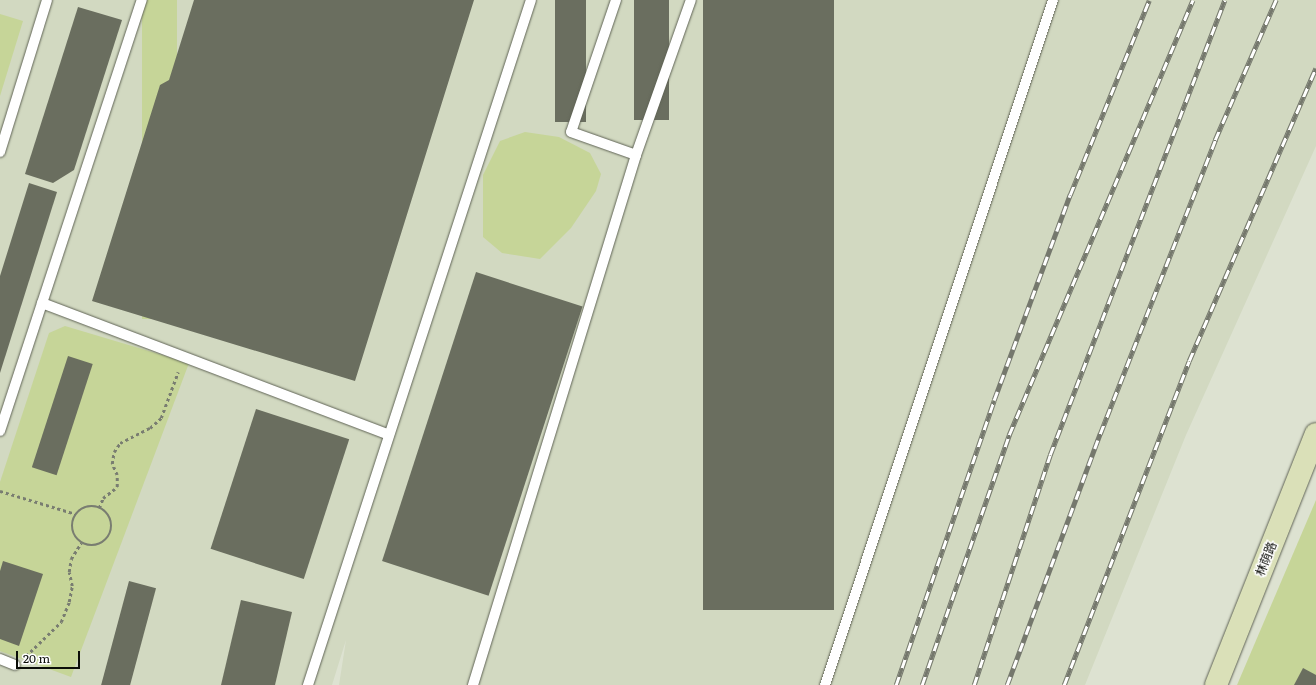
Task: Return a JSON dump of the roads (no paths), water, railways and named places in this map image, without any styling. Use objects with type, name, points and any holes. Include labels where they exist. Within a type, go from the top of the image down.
[{"type":"street","name":"林荫路","points":[[1216,685],[1316,434]]},
{"type":"lane","points":[[0,152],[47,0]]},
{"type":"lane","points":[[0,430],[142,0]]},
{"type":"lane","points":[[308,685],[531,0]]},
{"type":"lane","points":[[616,0],[571,132],[636,155]]},
{"type":"lane","points":[[473,685],[636,155],[691,0]]},
{"type":"lane","points":[[825,685],[1053,0]]},
{"type":"lane","points":[[42,303],[389,435]]},
{"type":"lane","points":[[0,659],[15,665]]},
{"type":"railway","points":[[896,685],[994,400],[1070,195],[1149,0]]},
{"type":"railway","points":[[922,685],[1009,435],[1193,0]]},
{"type":"railway","points":[[974,685],[1050,455],[1225,0]]},
{"type":"railway","points":[[1007,685],[1100,434],[1215,140],[1276,0]]},
{"type":"railway","points":[[1064,685],[1189,361],[1316,68]]}]
